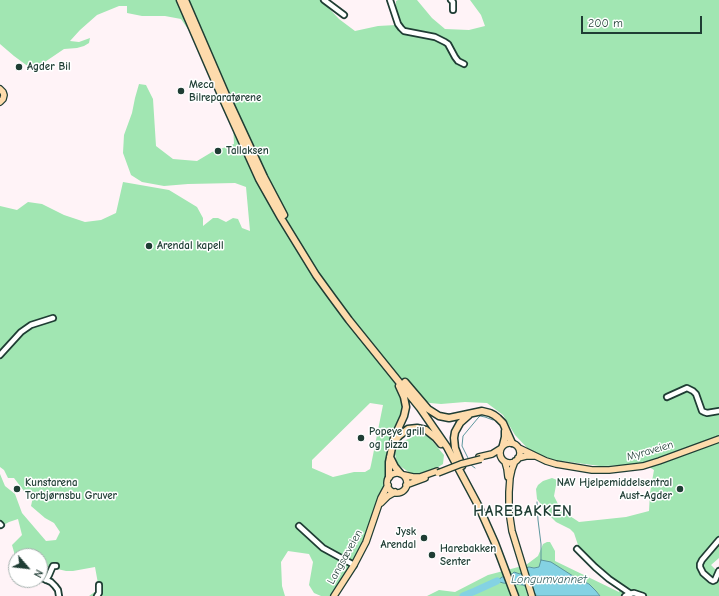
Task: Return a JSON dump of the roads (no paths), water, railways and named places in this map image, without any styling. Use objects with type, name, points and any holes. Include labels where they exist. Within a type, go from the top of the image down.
[{"type":"highway","points":[[180,0],[259,179],[302,253],[349,320],[431,423],[464,472]]},
{"type":"highway","points":[[185,0],[226,95],[264,177],[302,245],[335,294],[374,345],[428,409],[439,416],[449,418],[482,411],[490,413],[498,418],[505,427],[512,443]]},
{"type":"highway","points":[[382,361],[402,391],[406,402],[404,416],[394,438],[389,462],[389,477]]},
{"type":"highway","points":[[406,384],[440,432],[482,504],[516,594]]},
{"type":"highway","points":[[464,472],[456,452],[454,438],[455,432],[460,423],[471,413]]},
{"type":"highway","points":[[502,447],[505,437],[505,427]]},
{"type":"highway","points":[[393,444],[399,436],[408,429],[417,428],[426,430],[436,438],[464,472]]},
{"type":"highway","points":[[390,457],[395,467],[402,474]]},
{"type":"main road","points":[[0,89],[4,95],[0,102]]},
{"type":"main road","name":"Myraveien","points":[[519,448],[550,462],[566,466],[592,470],[619,470],[643,466],[660,461],[719,439]]},
{"type":"main road","points":[[406,485],[438,472],[492,454],[508,442],[516,445],[519,448],[520,453],[512,469],[508,502],[516,547]]},
{"type":"main road","points":[[502,447],[500,454],[506,465],[508,475],[506,501],[507,516],[531,596]]},
{"type":"main road","name":"Myraveien","points":[[517,460],[526,456],[537,456]]},
{"type":"main road","points":[[480,458],[494,457],[509,463],[517,460]]},
{"type":"main road","points":[[402,474],[406,480],[405,488],[402,491],[395,492],[390,490],[388,480],[389,477],[394,474],[402,474],[420,477],[438,472]]},
{"type":"main road","name":"Langsæveien","points":[[334,596],[354,565],[366,542],[380,505],[381,498],[388,485]]},
{"type":"main road","name":"Langsæveien","points":[[380,505],[388,496],[395,492]]},
{"type":"street","points":[[324,0],[344,15]]},
{"type":"street","points":[[390,0],[398,24],[404,31],[435,37],[445,42],[448,44],[458,61],[464,64]]},
{"type":"street","points":[[451,0],[453,2],[453,10]]},
{"type":"street","points":[[0,355],[21,332],[31,325],[54,318]]},
{"type":"street","points":[[667,397],[686,388],[696,394],[702,411],[707,413],[719,411]]},
{"type":"street","points":[[299,526],[323,548],[354,565]]},
{"type":"street","points":[[719,540],[702,560],[700,567],[703,573],[713,581],[715,580],[719,571]]},
{"type":"street","points":[[577,549],[609,579],[631,594]]},
{"type":"street","points":[[48,577],[53,566],[56,566]]},
{"type":"street","points":[[48,581],[58,590],[59,596]]},
{"type":"street","points":[[97,596],[99,593],[99,585]]},
{"type":"street","points":[[625,596],[634,593],[643,596]]},
{"type":"water","name":"Longumvannet","points":[[541,560],[551,562],[589,584],[600,596],[537,596],[532,590],[523,585],[497,581],[514,572],[520,574],[529,567],[539,567]]},
{"type":"waterway","points":[[469,460],[462,446],[463,436],[480,416],[493,420]]},
{"type":"waterway","points":[[471,465],[475,468]]},
{"type":"waterway","points":[[537,502],[541,560]]},
{"type":"waterway","points":[[463,596],[497,581]]},
{"type":"place","name":"Agder Bil","points":[[19,67]]},
{"type":"place","name":"Meca Bilreparatørene","points":[[181,91]]},
{"type":"place","name":"Tallaksen","points":[[218,151]]},
{"type":"place","name":"Arendal kapell","points":[[149,246]]},
{"type":"place","name":"Popeye grill og pizza","points":[[361,438]]},
{"type":"place","name":"Kunstarena Torbjørnsbu Gruver","points":[[17,489]]},
{"type":"place","name":"NAV Hjelpemiddelsentral Aust-Agder","points":[[680,489]]},
{"type":"place","name":"Jysk Arendal","points":[[424,538]]},
{"type":"place","name":"Harebakken Senter","points":[[432,555]]},
{"type":"district","name":"HAREBAKKEN","points":[[523,512]]}]
